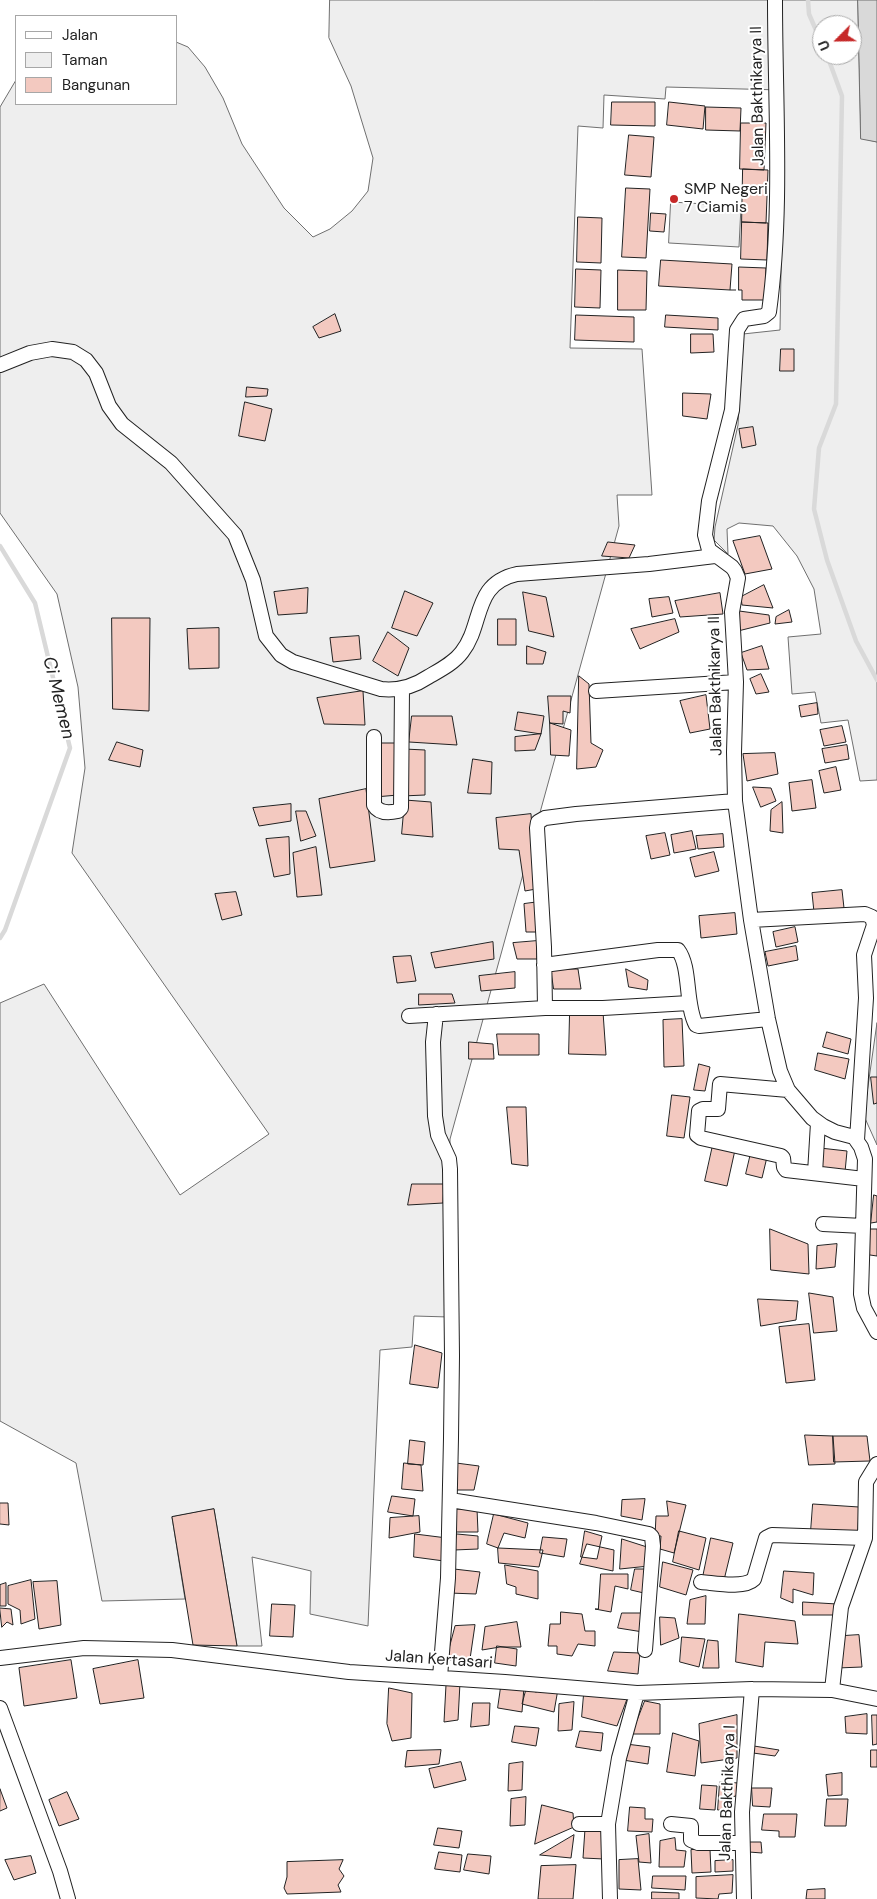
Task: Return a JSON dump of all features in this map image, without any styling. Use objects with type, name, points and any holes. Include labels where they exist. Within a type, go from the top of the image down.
[{"type":"street","name":"Jalan Bakthikarya II","points":[[775,0],[778,214],[769,312],[764,316],[744,319],[737,330],[732,410],[709,501],[705,529],[707,546],[715,556],[732,567],[738,578],[732,612],[736,682],[735,801],[751,920],[768,1019],[780,1070],[788,1090],[795,1100],[818,1123],[829,1130],[851,1135],[857,1140]]},
{"type":"street","points":[[0,365],[30,353],[52,349],[73,352],[86,360],[96,373],[109,406],[122,424],[171,463],[235,535],[253,580],[266,636],[273,647],[281,655],[293,662],[381,689],[410,687],[445,666],[462,652],[469,640],[482,602],[490,589],[506,577],[715,556]]},
{"type":"street","points":[[596,691],[736,682]]},
{"type":"street","points":[[374,737],[374,805],[381,812],[398,811],[401,808],[402,689]]},
{"type":"street","points":[[544,1008],[544,965],[537,826],[539,821],[545,818],[576,814],[735,801]]},
{"type":"street","points":[[751,920],[865,914],[872,917],[874,921],[864,953],[866,998],[857,1140],[864,1155],[861,1294],[864,1308],[877,1332]]},
{"type":"street","points":[[544,965],[658,950],[678,950],[683,959],[695,1023],[699,1026],[768,1019]]},
{"type":"street","points":[[409,1016],[544,1008],[603,1008],[690,1003]]},
{"type":"street","points":[[436,1014],[433,1042],[435,1116],[438,1135],[449,1160],[450,1169],[452,1356],[448,1578],[440,1677]]},
{"type":"street","points":[[788,1090],[720,1084],[718,1109],[700,1110],[697,1134],[702,1138],[781,1156],[785,1169],[864,1179]]},
{"type":"street","points":[[815,1173],[818,1123]]},
{"type":"street","points":[[823,1224],[863,1226]]},
{"type":"street","points":[[832,1690],[841,1607],[865,1538],[866,1482],[877,1464]]},
{"type":"street","points":[[450,1500],[596,1523],[649,1534],[652,1537],[653,1546],[645,1650]]},
{"type":"street","points":[[701,1582],[744,1585],[751,1582],[754,1579],[766,1538],[772,1535],[865,1538]]},
{"type":"street","name":"Jalan Kertasari","points":[[0,1658],[84,1648],[172,1650],[349,1672],[440,1677],[637,1693],[752,1689],[832,1690],[877,1699]]},
{"type":"street","name":"Jalan Bakthikarya I","points":[[744,1899],[742,1812],[752,1689]]},
{"type":"street","points":[[610,1899],[608,1824],[619,1758],[637,1693]]},
{"type":"street","points":[[0,1708],[60,1871],[68,1899]]},
{"type":"street","points":[[579,1824],[608,1824]]},
{"type":"street","points":[[671,1824],[691,1826],[691,1840],[698,1843],[742,1843]]},
{"type":"green space","points":[[330,0],[858,0],[858,15],[812,15],[812,65],[859,65],[861,138],[877,142],[877,780],[860,781],[848,720],[821,723],[815,692],[792,694],[788,637],[821,634],[814,589],[797,556],[773,526],[739,523],[727,529],[728,554],[714,540],[715,527],[738,425],[743,334],[780,330],[783,152],[781,90],[666,87],[665,99],[604,95],[603,128],[578,126],[570,348],[642,349],[652,495],[617,495],[619,526],[450,1139],[449,1317],[414,1316],[412,1347],[380,1350],[368,1626],[310,1614],[311,1571],[252,1557],[262,1646],[237,1646],[214,1509],[172,1517],[185,1599],[102,1601],[76,1463],[0,1421],[0,1003],[44,984],[180,1195],[269,1134],[72,853],[85,768],[78,687],[57,594],[0,513],[0,107],[15,82],[15,105],[178,105],[178,43],[188,47],[205,67],[223,98],[242,144],[284,208],[313,237],[330,229],[352,211],[368,191],[373,158],[351,86],[329,38]]},
{"type":"green space","points":[[671,202],[741,206],[739,247],[669,243]]},
{"type":"green space","points":[[877,1023],[877,1145],[864,1116]]},
{"type":"shaded area","points":[[858,0],[877,0],[877,142],[861,139],[859,65],[862,65],[862,15],[858,15]]},
{"type":"building","points":[[612,102],[655,102],[655,126],[611,125]]},
{"type":"building","points":[[669,102],[705,106],[703,129],[667,125]]},
{"type":"building","points":[[706,107],[741,108],[740,131],[706,130]]},
{"type":"building","points":[[741,123],[766,123],[764,170],[740,169]]},
{"type":"building","points":[[629,135],[654,137],[651,177],[625,175]]},
{"type":"building","points":[[743,169],[768,170],[766,223],[742,222]]},
{"type":"building","points":[[626,188],[650,189],[646,258],[622,257]]},
{"type":"building","points":[[651,213],[666,214],[664,232],[650,231]]},
{"type":"building","points":[[578,217],[602,218],[601,263],[577,262]]},
{"type":"building","points":[[742,222],[768,223],[767,260],[741,259]]},
{"type":"building","points":[[661,260],[732,264],[730,290],[659,286]]},
{"type":"building","points":[[739,267],[766,268],[765,300],[742,300],[742,290],[739,290]]},
{"type":"building","points":[[576,269],[601,270],[600,308],[575,307]]},
{"type":"building","points":[[618,270],[647,271],[646,310],[618,310]]},
{"type":"building","points":[[335,314],[341,331],[319,338],[313,327]]},
{"type":"building","points":[[576,315],[634,317],[634,342],[575,340]]},
{"type":"building","points":[[666,315],[718,318],[718,330],[665,327]]},
{"type":"building","points":[[691,334],[713,334],[714,352],[691,353]]},
{"type":"building","points":[[781,349],[794,349],[794,371],[780,371]]},
{"type":"building","points":[[247,387],[268,389],[267,396],[246,397]]},
{"type":"building","points":[[683,393],[711,394],[707,419],[683,416]]},
{"type":"building","points":[[245,402],[272,409],[265,441],[239,436]]},
{"type":"building","points":[[753,427],[756,445],[742,448],[739,429]]},
{"type":"building","points":[[760,536],[772,569],[745,574],[733,541]]},
{"type":"building","points":[[608,542],[635,545],[629,558],[602,556]]},
{"type":"building","points":[[764,585],[773,608],[742,605],[741,597]]},
{"type":"building","points":[[308,588],[307,613],[278,615],[274,592]]},
{"type":"building","points":[[405,591],[433,603],[417,636],[392,628]]},
{"type":"building","points":[[523,592],[546,597],[554,637],[529,631]]},
{"type":"building","points":[[720,593],[723,614],[680,617],[675,601]]},
{"type":"building","points":[[669,597],[673,613],[652,617],[649,599]]},
{"type":"building","points":[[789,610],[792,622],[775,624],[776,617]]},
{"type":"building","points":[[739,611],[769,615],[770,623],[738,631]]},
{"type":"building","points":[[112,618],[150,618],[149,711],[113,709]]},
{"type":"building","points":[[498,619],[516,619],[516,645],[498,645]]},
{"type":"building","points":[[675,619],[679,632],[640,649],[631,629]]},
{"type":"building","points":[[219,628],[219,668],[189,669],[187,629]]},
{"type":"building","points":[[388,632],[409,648],[398,676],[373,661]]},
{"type":"building","points":[[359,636],[361,659],[333,662],[330,638]]},
{"type":"building","points":[[527,646],[546,652],[543,664],[527,664]]},
{"type":"building","points":[[762,646],[769,669],[747,670],[741,653]]},
{"type":"building","points":[[761,674],[769,692],[756,694],[750,679]]},
{"type":"building","points":[[579,676],[589,684],[591,743],[603,750],[596,767],[577,769]]},
{"type":"building","points":[[363,691],[365,725],[324,724],[317,698]]},
{"type":"building","points":[[706,695],[710,729],[690,733],[680,701]]},
{"type":"building","points":[[548,696],[571,696],[570,713],[563,711],[563,724],[550,723]]},
{"type":"building","points":[[817,703],[818,714],[801,717],[799,706]]},
{"type":"building","points":[[518,712],[544,716],[541,734],[515,730]]},
{"type":"building","points":[[412,716],[452,716],[457,745],[409,742]]},
{"type":"building","points":[[550,723],[571,730],[569,756],[551,755]]},
{"type":"building","points":[[842,726],[846,742],[824,746],[820,730]]},
{"type":"building","points":[[541,734],[535,750],[515,751],[515,737]]},
{"type":"building","points":[[117,742],[143,750],[140,767],[109,760]]},
{"type":"building","points":[[377,743],[400,743],[398,795],[375,797]]},
{"type":"building","points":[[847,745],[849,759],[825,763],[822,749]]},
{"type":"building","points":[[404,749],[425,750],[425,795],[402,796]]},
{"type":"building","points":[[775,753],[778,774],[747,781],[743,754]]},
{"type":"building","points":[[473,759],[492,762],[491,794],[468,793]]},
{"type":"building","points":[[836,767],[841,790],[824,793],[819,771]]},
{"type":"building","points":[[812,780],[816,808],[792,811],[789,783]]},
{"type":"building","points":[[753,787],[771,788],[776,801],[761,807]]},
{"type":"building","points":[[366,789],[375,861],[330,868],[319,799]]},
{"type":"building","points":[[405,800],[431,802],[433,837],[402,834]]},
{"type":"building","points":[[782,802],[783,833],[770,831],[771,810]]},
{"type":"building","points":[[291,804],[291,821],[259,826],[253,808]]},
{"type":"building","points":[[296,811],[306,811],[316,836],[301,841]]},
{"type":"building","points":[[531,814],[536,889],[525,891],[519,850],[499,849],[496,818]]},
{"type":"building","points":[[692,831],[696,849],[674,853],[671,835]]},
{"type":"building","points":[[665,833],[670,855],[651,859],[646,836]]},
{"type":"building","points":[[723,834],[724,847],[698,849],[696,836]]},
{"type":"building","points":[[289,837],[290,874],[274,877],[266,839]]},
{"type":"building","points":[[316,847],[322,895],[297,897],[293,853]]},
{"type":"building","points":[[714,852],[719,871],[695,877],[690,858]]},
{"type":"building","points":[[842,890],[844,908],[814,912],[812,893]]},
{"type":"building","points":[[236,892],[242,915],[222,920],[215,894]]},
{"type":"building","points":[[539,902],[539,932],[526,932],[524,904]]},
{"type":"building","points":[[735,913],[737,934],[701,938],[699,916]]},
{"type":"building","points":[[795,927],[798,942],[776,947],[773,932]]},
{"type":"building","points":[[537,941],[537,959],[517,959],[513,943]]},
{"type":"building","points":[[493,942],[494,959],[435,968],[431,953]]},
{"type":"building","points":[[796,946],[798,960],[768,966],[765,952]]},
{"type":"building","points":[[411,956],[416,981],[397,983],[393,957]]},
{"type":"building","points":[[551,969],[578,969],[581,989],[554,989]]},
{"type":"building","points":[[626,969],[648,980],[647,990],[629,987]]},
{"type":"building","points":[[515,972],[515,988],[481,991],[479,976]]},
{"type":"building","points":[[419,994],[452,994],[455,1003],[419,1005]]},
{"type":"building","points":[[570,1012],[603,1012],[606,1055],[569,1054]]},
{"type":"building","points":[[682,1019],[684,1066],[664,1067],[663,1020]]},
{"type":"building","points":[[827,1032],[851,1039],[848,1054],[823,1047]]},
{"type":"building","points":[[497,1034],[539,1034],[539,1055],[499,1055]]},
{"type":"building","points":[[469,1042],[493,1044],[494,1059],[469,1059]]},
{"type":"building","points":[[818,1053],[849,1059],[845,1079],[815,1070]]},
{"type":"building","points":[[699,1064],[710,1067],[705,1091],[694,1090]]},
{"type":"building","points":[[871,1077],[877,1077],[877,1103],[874,1104]]},
{"type":"building","points":[[672,1095],[690,1097],[684,1138],[667,1136]]},
{"type":"building","points":[[507,1107],[526,1107],[528,1166],[512,1164]]},
{"type":"building","points":[[713,1145],[735,1150],[727,1186],[705,1181]]},
{"type":"building","points":[[820,1148],[847,1151],[845,1172],[818,1169]]},
{"type":"building","points":[[751,1153],[767,1157],[762,1178],[746,1174]]},
{"type":"building","points":[[412,1184],[444,1184],[443,1203],[408,1205]]},
{"type":"building","points":[[874,1195],[877,1196],[877,1222],[871,1223]]},
{"type":"building","points":[[770,1229],[808,1244],[809,1274],[771,1270]]},
{"type":"building","points":[[870,1229],[877,1229],[877,1256],[870,1255]]},
{"type":"building","points":[[837,1244],[835,1267],[816,1269],[817,1246]]},
{"type":"building","points":[[809,1293],[833,1297],[837,1331],[814,1333]]},
{"type":"building","points":[[758,1299],[798,1301],[796,1320],[761,1326]]},
{"type":"building","points":[[809,1324],[815,1380],[786,1383],[779,1327]]},
{"type":"building","points":[[415,1345],[442,1353],[438,1388],[410,1384]]},
{"type":"building","points":[[805,1435],[833,1436],[835,1464],[809,1465]]},
{"type":"building","points":[[833,1436],[867,1436],[870,1461],[834,1462]]},
{"type":"building","points":[[410,1440],[425,1442],[423,1465],[408,1464]]},
{"type":"building","points":[[404,1463],[421,1465],[423,1491],[402,1489]]},
{"type":"building","points":[[456,1463],[479,1466],[474,1490],[453,1490]]},
{"type":"building","points":[[392,1496],[415,1499],[413,1516],[388,1512]]},
{"type":"building","points":[[645,1499],[642,1520],[621,1516],[622,1500]]},
{"type":"building","points":[[667,1501],[686,1505],[674,1553],[660,1549],[661,1536],[655,1536],[656,1516],[668,1516]]},
{"type":"building","points":[[0,1503],[8,1503],[9,1525],[0,1524]]},
{"type":"building","points":[[813,1504],[859,1507],[858,1534],[811,1531]]},
{"type":"building","points":[[214,1509],[237,1646],[193,1645],[172,1517]]},
{"type":"building","points":[[456,1509],[477,1509],[478,1532],[456,1532]]},
{"type":"building","points":[[494,1514],[528,1523],[525,1538],[504,1533],[498,1548],[487,1544]]},
{"type":"building","points":[[419,1516],[420,1532],[389,1538],[390,1518]]},
{"type":"building","points":[[585,1531],[602,1536],[597,1559],[581,1557]]},
{"type":"building","points":[[679,1531],[706,1538],[699,1570],[673,1562]]},
{"type":"building","points":[[415,1534],[447,1538],[444,1561],[414,1557]]},
{"type":"building","points":[[457,1534],[478,1536],[478,1549],[454,1550]]},
{"type":"building","points":[[543,1537],[567,1539],[564,1557],[540,1553]]},
{"type":"building","points":[[711,1538],[733,1543],[724,1580],[703,1577]]},
{"type":"building","points":[[622,1539],[647,1547],[649,1566],[620,1569]]},
{"type":"building","points":[[587,1544],[614,1550],[613,1571],[580,1564]]},
{"type":"building","points":[[498,1548],[543,1550],[539,1567],[499,1563]]},
{"type":"building","points":[[663,1562],[693,1570],[686,1595],[660,1587]]},
{"type":"building","points":[[505,1565],[538,1571],[538,1599],[516,1594],[516,1587],[507,1584]]},
{"type":"building","points":[[454,1569],[480,1572],[476,1594],[449,1593]]},
{"type":"building","points":[[635,1569],[649,1569],[648,1594],[631,1590]]},
{"type":"building","points":[[784,1571],[814,1573],[813,1595],[793,1589],[793,1603],[781,1598]]},
{"type":"building","points":[[601,1574],[628,1574],[628,1589],[615,1586],[611,1612],[595,1609],[598,1609]]},
{"type":"building","points":[[31,1580],[35,1619],[21,1624],[20,1610],[8,1604],[8,1586]]},
{"type":"building","points":[[57,1581],[61,1625],[39,1629],[33,1582]]},
{"type":"building","points":[[6,1583],[6,1606],[0,1606],[0,1585]]},
{"type":"building","points":[[706,1596],[705,1624],[687,1624],[690,1600]]},
{"type":"building","points":[[803,1602],[837,1604],[835,1615],[803,1615]]},
{"type":"building","points":[[272,1604],[295,1605],[293,1637],[270,1636]]},
{"type":"building","points":[[0,1608],[11,1609],[13,1625],[7,1622],[2,1627]]},
{"type":"building","points":[[561,1612],[582,1614],[585,1631],[595,1631],[595,1646],[578,1644],[572,1656],[557,1654],[557,1646],[548,1646],[550,1624],[560,1624]]},
{"type":"building","points":[[622,1613],[643,1613],[643,1632],[618,1628]]},
{"type":"building","points":[[739,1614],[795,1621],[798,1644],[765,1642],[763,1667],[736,1662]]},
{"type":"building","points":[[660,1617],[675,1618],[679,1638],[661,1645]]},
{"type":"building","points":[[517,1622],[521,1647],[500,1647],[482,1650],[485,1627]]},
{"type":"building","points":[[475,1625],[470,1659],[446,1660],[455,1626]]},
{"type":"building","points":[[859,1635],[862,1667],[837,1668],[843,1636]]},
{"type":"building","points":[[682,1637],[705,1639],[699,1667],[680,1662]]},
{"type":"building","points":[[708,1640],[718,1641],[719,1668],[703,1668]]},
{"type":"building","points":[[497,1646],[517,1649],[516,1666],[495,1663]]},
{"type":"building","points":[[614,1652],[640,1653],[638,1674],[608,1671]]},
{"type":"building","points":[[71,1660],[77,1698],[24,1706],[19,1668]]},
{"type":"building","points":[[138,1660],[144,1698],[100,1704],[93,1669]]},
{"type":"building","points":[[460,1683],[458,1720],[444,1722],[446,1685]]},
{"type":"building","points":[[501,1687],[524,1687],[522,1712],[498,1708]]},
{"type":"building","points":[[538,1687],[558,1689],[554,1712],[522,1704],[526,1689],[536,1692]]},
{"type":"building","points":[[389,1688],[412,1693],[411,1738],[392,1741],[387,1724]]},
{"type":"building","points":[[584,1694],[627,1699],[617,1726],[582,1717]]},
{"type":"building","points":[[645,1701],[660,1704],[660,1734],[632,1734]]},
{"type":"building","points":[[574,1702],[572,1730],[558,1731],[559,1704]]},
{"type":"building","points":[[473,1703],[490,1703],[489,1725],[471,1727]]},
{"type":"building","points":[[867,1714],[867,1734],[846,1733],[845,1717]]},
{"type":"building","points":[[737,1715],[737,1758],[701,1763],[699,1724]]},
{"type":"building","points":[[872,1715],[877,1715],[877,1744],[873,1745]]},
{"type":"building","points":[[515,1726],[539,1728],[536,1746],[512,1742]]},
{"type":"building","points":[[580,1731],[603,1733],[601,1751],[576,1747]]},
{"type":"building","points":[[673,1733],[699,1741],[695,1776],[667,1772]]},
{"type":"building","points":[[626,1744],[650,1747],[648,1764],[623,1760]]},
{"type":"building","points":[[754,1746],[779,1750],[775,1756],[753,1753]]},
{"type":"building","points":[[441,1750],[439,1764],[405,1767],[407,1751]]},
{"type":"building","points":[[871,1750],[877,1750],[877,1767],[871,1767]]},
{"type":"building","points":[[461,1762],[466,1780],[434,1788],[429,1769]]},
{"type":"building","points":[[523,1762],[522,1790],[508,1791],[509,1764]]},
{"type":"building","points":[[842,1773],[842,1795],[828,1796],[826,1775]]},
{"type":"building","points":[[720,1782],[739,1783],[738,1795],[730,1798],[728,1810],[718,1810]]},
{"type":"building","points":[[702,1785],[717,1786],[715,1810],[700,1809]]},
{"type":"building","points":[[752,1788],[772,1788],[770,1807],[753,1806]]},
{"type":"building","points":[[0,1789],[7,1808],[0,1811]]},
{"type":"building","points":[[67,1792],[79,1819],[59,1826],[49,1800]]},
{"type":"building","points":[[526,1797],[525,1825],[510,1826],[511,1799]]},
{"type":"building","points":[[827,1799],[848,1799],[846,1826],[825,1826]]},
{"type":"building","points":[[542,1805],[573,1813],[574,1827],[535,1844]]},
{"type":"building","points":[[630,1807],[645,1808],[645,1819],[653,1819],[652,1832],[628,1831]]},
{"type":"building","points":[[764,1814],[797,1814],[795,1837],[779,1837],[779,1831],[762,1830]]},
{"type":"building","points":[[438,1828],[462,1831],[459,1848],[434,1845]]},
{"type":"building","points":[[604,1828],[604,1859],[583,1858],[585,1829]]},
{"type":"building","points":[[649,1834],[651,1863],[639,1862],[636,1836]]},
{"type":"building","points":[[574,1835],[571,1858],[540,1855]]},
{"type":"building","points":[[675,1838],[676,1850],[686,1851],[684,1867],[659,1867],[660,1841]]},
{"type":"building","points":[[749,1842],[761,1842],[762,1853],[749,1852]]},
{"type":"building","points":[[710,1849],[711,1872],[692,1873],[691,1850]]},
{"type":"building","points":[[439,1852],[462,1855],[460,1872],[435,1869]]},
{"type":"building","points":[[468,1854],[491,1856],[489,1874],[464,1870]]},
{"type":"building","points":[[31,1856],[36,1873],[14,1880],[5,1860]]},
{"type":"building","points":[[638,1859],[641,1890],[619,1889],[619,1860]]},
{"type":"building","points":[[343,1860],[339,1869],[344,1876],[338,1885],[341,1892],[287,1894],[284,1888],[287,1877],[287,1862]]},
{"type":"building","points":[[733,1860],[733,1871],[715,1872],[715,1861]]},
{"type":"building","points":[[576,1865],[573,1899],[538,1899],[541,1866]]},
{"type":"building","points":[[733,1875],[732,1893],[719,1894],[718,1899],[696,1898],[696,1877]]},
{"type":"building","points":[[653,1876],[686,1876],[685,1890],[652,1888]]},
{"type":"building","points":[[825,1889],[825,1899],[806,1899],[807,1890]]},
{"type":"building","points":[[652,1892],[679,1893],[679,1899],[652,1899]]},
{"type":"waterway","points":[[808,0],[809,14],[812,21]]},
{"type":"waterway","points":[[831,65],[842,96],[836,404],[819,448],[814,509],[827,560],[856,641],[877,680]]},
{"type":"waterway","name":"Ci Memen","points":[[0,546],[35,603],[70,748],[5,930],[0,938]]},
{"type":"fence","points":[[730,290],[739,290]]},
{"type":"place","name":"SMP Negeri 7 Ciamis","points":[[674,199]]}]
